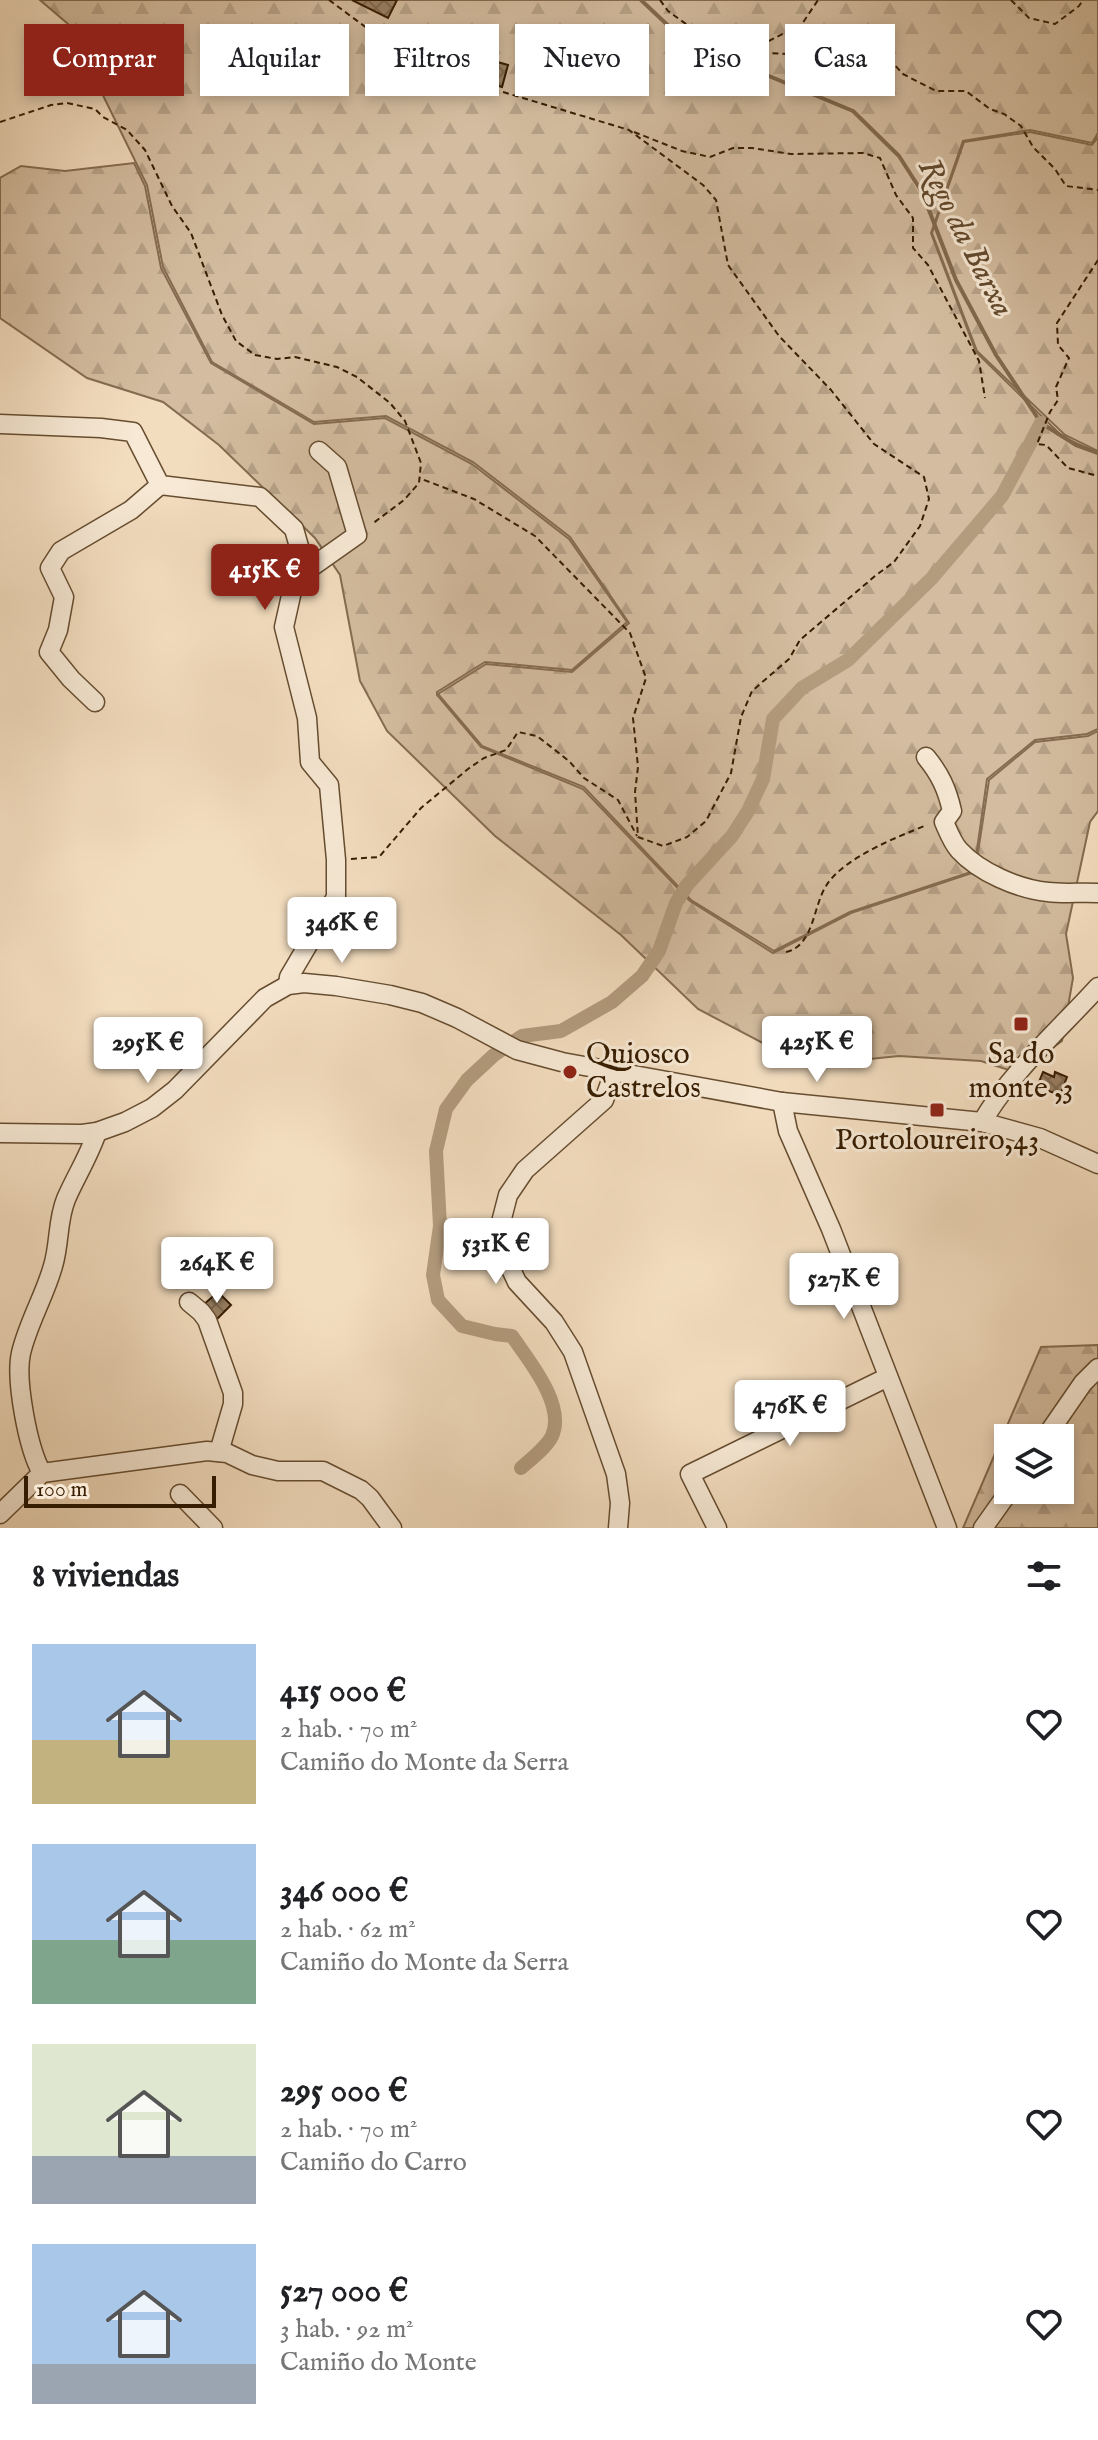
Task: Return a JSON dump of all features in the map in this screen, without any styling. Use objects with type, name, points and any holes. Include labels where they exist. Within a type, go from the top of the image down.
[{"type":"street","points":[[0,424],[133,432],[160,485]]},
{"type":"street","points":[[288,985],[289,977],[336,897],[329,785],[310,762],[307,718],[284,627],[292,591],[306,571],[357,535],[337,467],[319,451]]},
{"type":"street","points":[[95,702],[49,652],[58,630],[64,597],[50,568],[61,551],[131,510],[160,485],[260,497],[294,529],[306,571]]},
{"type":"street","points":[[926,757],[947,790],[952,811],[944,822],[958,848],[970,860],[1026,888],[1050,893],[1098,893]]},
{"type":"street","points":[[0,1133],[43,1135],[97,1132],[125,1122],[164,1100],[265,998],[288,985],[304,983],[390,995],[422,1003],[517,1050],[562,1062],[782,1102],[982,1122],[1040,1138],[1098,1164]]},
{"type":"street","points":[[982,1122],[1023,1066],[1098,987]]},
{"type":"street","points":[[614,1072],[604,1100],[525,1170],[508,1195],[499,1230],[502,1250],[517,1282],[554,1322],[573,1352],[616,1474],[620,1503],[618,1528]]},
{"type":"street","points":[[782,1102],[788,1131],[831,1229],[947,1528]]},
{"type":"street","points":[[42,1473],[27,1429],[18,1367],[53,1265],[59,1217],[89,1156],[97,1132]]},
{"type":"street","points":[[189,1302],[207,1320],[233,1393],[233,1404],[219,1452]]},
{"type":"street","points":[[1055,1424],[1083,1383],[1098,1368]]},
{"type":"street","points":[[717,1528],[690,1474],[888,1377]]},
{"type":"street","points":[[0,1514],[42,1473],[207,1451],[227,1453],[252,1465],[278,1471],[323,1471],[361,1490],[392,1528]]},
{"type":"street","points":[[180,1494],[213,1528]]},
{"type":"street","points":[[983,1528],[1000,1504]]},
{"type":"path","points":[[329,0],[406,57],[440,77],[503,92],[629,130],[682,151],[710,157],[733,148],[752,148],[791,154],[863,153],[880,158],[896,195],[913,218],[913,248],[928,265],[979,361],[985,398]]},
{"type":"path","points":[[660,0],[668,11],[686,24]]},
{"type":"path","points":[[769,41],[802,24],[818,0]]},
{"type":"path","points":[[1011,0],[1029,18],[1055,24],[1083,0]]},
{"type":"path","points":[[769,53],[823,55],[832,62],[852,55],[890,60],[903,74],[936,91],[966,91],[1021,126],[1033,147],[1055,169],[1066,186],[1098,190]]},
{"type":"path","points":[[0,122],[67,103],[95,109],[127,130],[145,150],[172,206],[191,233],[222,315],[236,341],[255,355],[277,359],[295,357],[337,367],[357,377],[390,403],[405,421],[421,463],[419,483],[404,500],[357,535]]},
{"type":"path","points":[[336,860],[379,857],[421,808],[484,758],[506,750],[518,732],[537,736],[569,761],[584,778],[618,800],[638,837],[663,846],[687,837],[706,821],[731,773],[741,717],[752,691],[789,659],[800,640],[894,562],[920,526],[929,499],[924,477],[874,444],[831,390],[779,336],[728,265],[716,200],[703,185],[629,130]]},
{"type":"path","points":[[1098,260],[1057,323],[1058,345],[1069,358],[1056,387],[1058,400],[1037,444],[1046,445],[1068,468],[1098,476]]},
{"type":"path","points":[[419,478],[474,499],[535,536],[630,633],[646,678],[633,718],[638,767],[635,792],[638,837]]},
{"type":"path","points":[[786,952],[795,950],[803,942],[811,929],[823,891],[837,873],[890,842],[933,823],[944,822]]},
{"type":"green space","points":[[40,0],[1098,0],[1098,133],[1092,143],[1030,130],[963,141],[931,233],[976,352],[1063,437],[1098,453],[1098,729],[1087,734],[1035,740],[987,779],[974,871],[850,912],[774,951],[691,900],[584,787],[482,746],[438,694],[486,664],[572,672],[629,623],[570,537],[473,462],[386,416],[314,422],[212,362],[163,267],[147,185],[103,96],[184,96],[184,24],[68,24]]},
{"type":"green space","points":[[1030,132],[1092,145],[1098,137],[1098,451],[1065,435],[977,351],[932,233],[964,142]]},
{"type":"green space","points":[[134,163],[145,186],[161,268],[211,363],[314,424],[385,418],[472,464],[569,539],[627,622],[572,670],[485,662],[437,692],[437,695],[481,747],[583,789],[690,901],[773,953],[851,913],[975,872],[989,780],[1035,742],[1088,736],[1098,731],[1098,811],[1090,822],[1066,934],[1073,978],[1062,1041],[1018,1073],[981,1061],[899,1056],[830,1063],[780,1052],[698,1009],[621,935],[495,836],[387,731],[360,681],[340,575],[315,538],[219,445],[163,402],[87,378],[0,318],[0,178],[21,166],[65,171]]},
{"type":"green space","points":[[1098,1345],[1098,1528],[963,1528],[994,1456],[994,1504],[1074,1504],[1074,1424],[1008,1424],[1041,1347]]},
{"type":"building","points":[[352,0],[397,0],[388,18]]},
{"type":"building","points":[[499,62],[508,65],[502,87],[499,86]]},
{"type":"building","points":[[1043,1072],[1054,1077],[1055,1072],[1067,1077],[1060,1095],[1037,1087]]},
{"type":"building","points":[[218,1292],[231,1305],[217,1319],[203,1305]]},
{"type":"waterway","name":"Rego da Barxa","points":[[641,0],[692,44],[853,111],[899,156],[922,192],[956,280],[996,355],[1041,423],[1076,445],[1098,453]]},
{"type":"waterway","points":[[521,1468],[552,1436],[554,1411],[544,1384],[512,1336],[462,1326],[438,1300],[433,1275],[440,1226],[436,1151],[446,1109],[467,1080],[494,1055],[522,1036],[561,1031],[612,1002],[642,976],[659,951],[676,903],[687,885],[732,836],[748,811],[763,779],[773,719],[802,688],[848,660],[932,578],[1002,496],[1041,423]]},
{"type":"place","name":"Sa do monte ,3","points":[[1021,1024]]},
{"type":"place","name":"Quiosco Castrelos","points":[[570,1072]]},
{"type":"place","name":"Portoloureiro,43","points":[[937,1110]]}]
